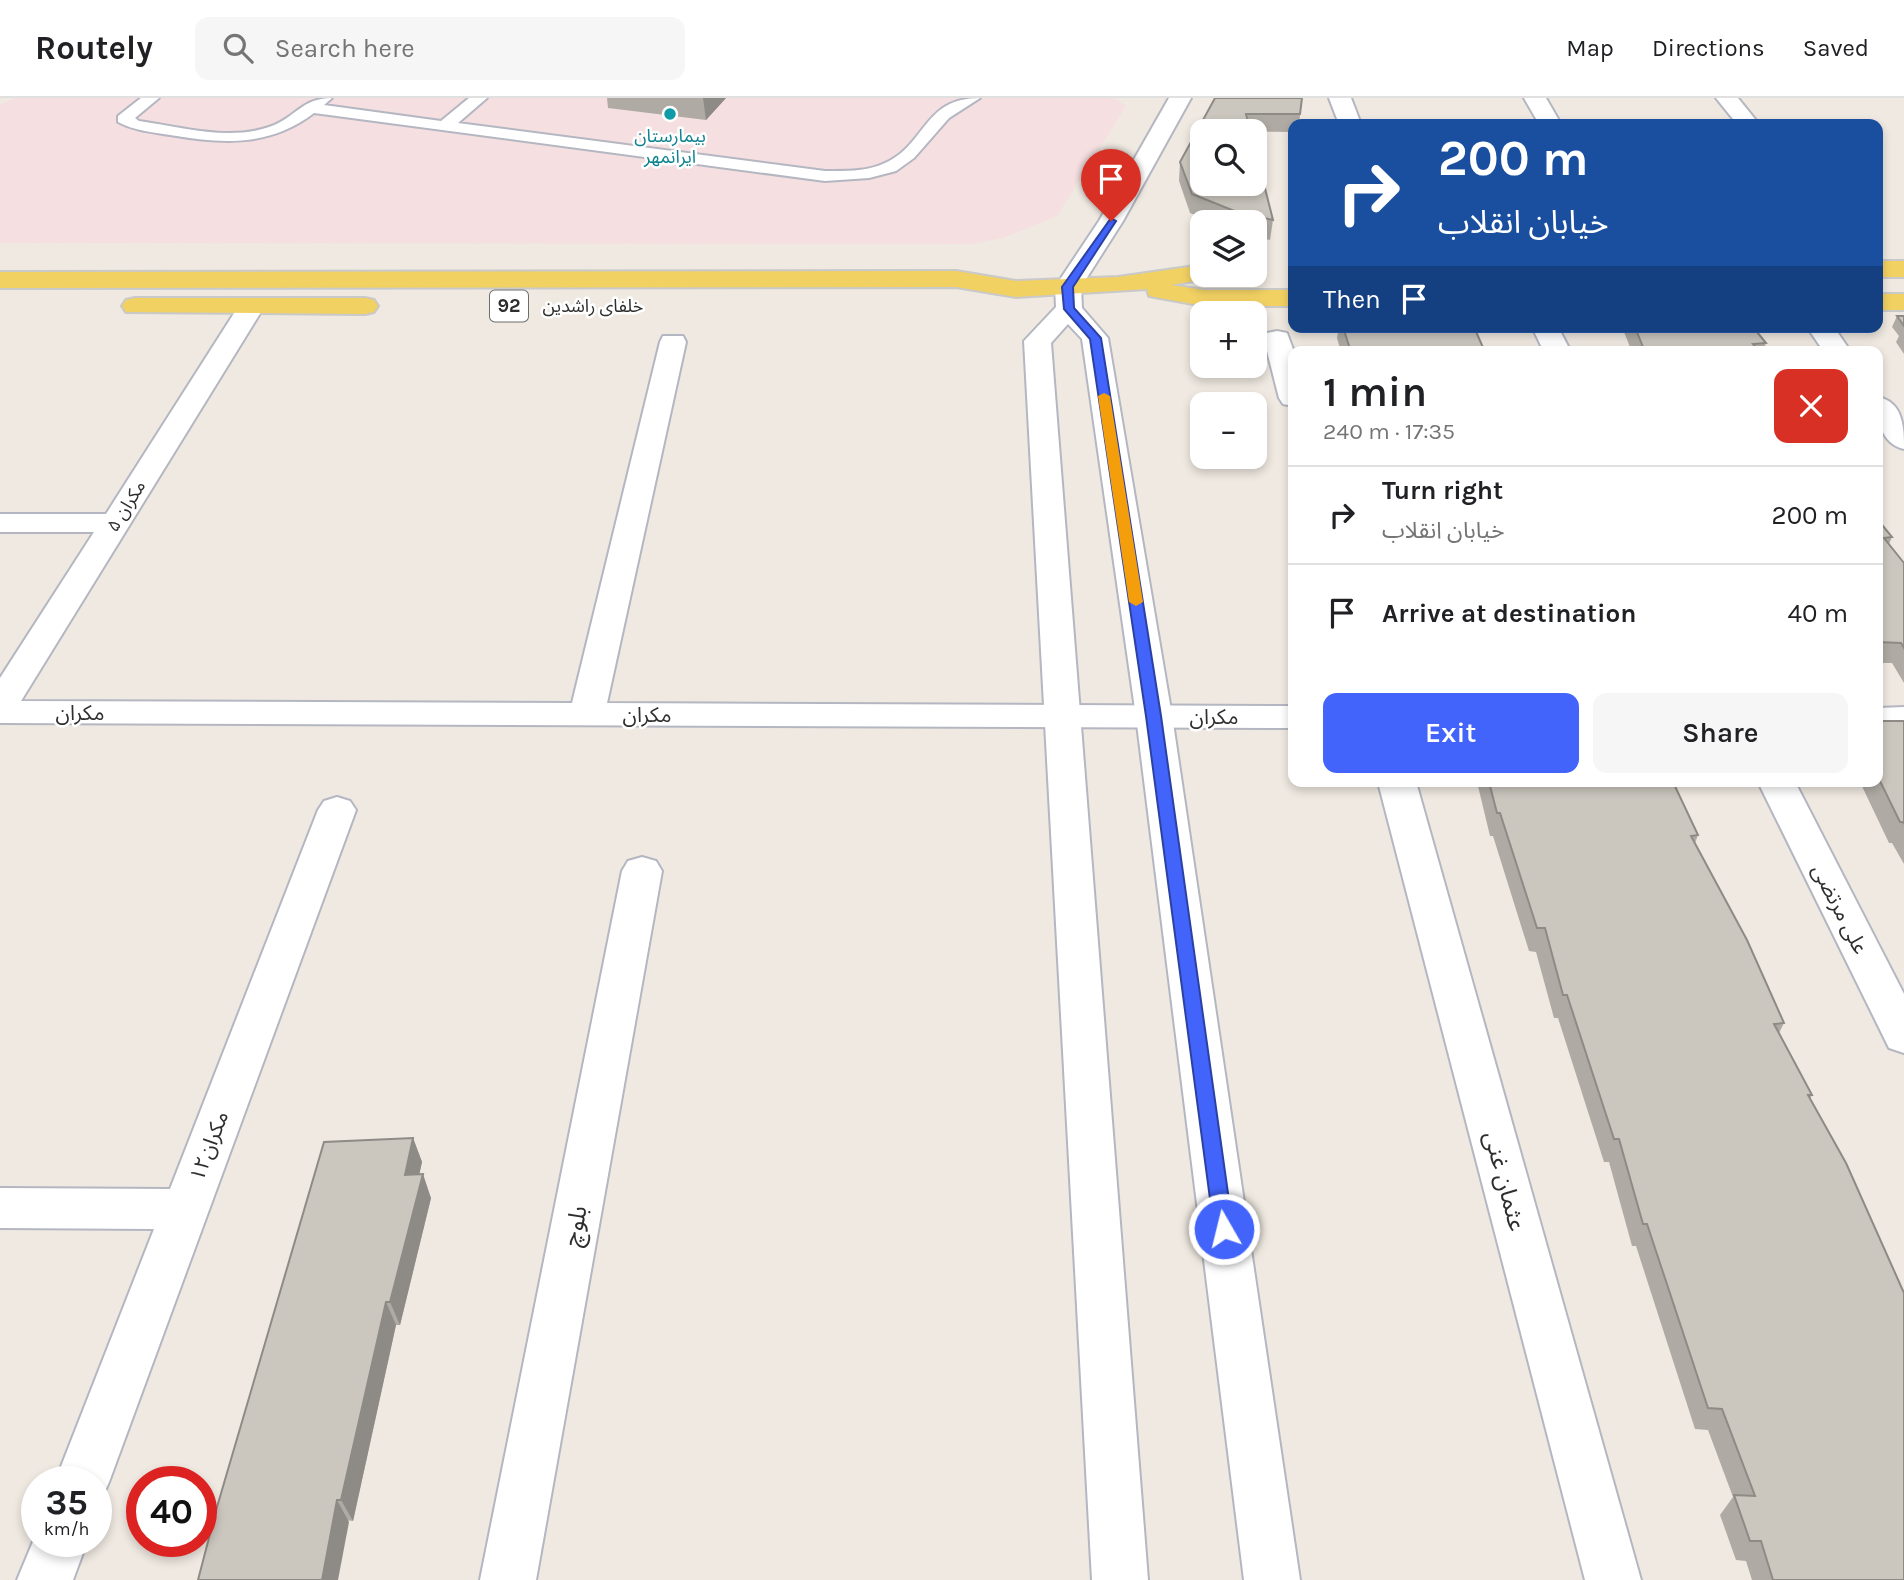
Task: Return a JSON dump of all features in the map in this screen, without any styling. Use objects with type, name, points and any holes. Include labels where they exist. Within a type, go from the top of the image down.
[{"type":"main road","points":[[1883,269],[1904,269]]},
{"type":"main road","name":"خلفای راشدین","points":[[0,280],[956,279],[1068,298],[1118,285],[1190,275]]},
{"type":"main road","name":"خلفای راشدین","points":[[1118,285],[1204,298],[1288,298]]},
{"type":"main road","name":"خلفای راشدین","points":[[949,304],[1016,289]]},
{"type":"main road","points":[[1883,302],[1904,302]]},
{"type":"main road","points":[[107,306],[391,306]]},
{"type":"street","points":[[1119,1580],[1037,341],[1068,298],[1180,98]]},
{"type":"street","points":[[1340,98],[1347,119]]},
{"type":"street","points":[[1535,98],[1547,119]]},
{"type":"street","points":[[1727,98],[1744,119]]},
{"type":"street","points":[[1068,298],[1095,338],[1154,716],[1272,1580]]},
{"type":"street","name":"مکران ۵","points":[[0,706],[251,307]]},
{"type":"street","points":[[1277,339],[1288,380]]},
{"type":"street","points":[[587,715],[673,342]]},
{"type":"street","points":[[1883,412],[1904,440]]},
{"type":"street","points":[[0,523],[115,523]]},
{"type":"street","name":"مکران","points":[[0,712],[1288,717]]},
{"type":"street","points":[[1883,719],[1904,719]]},
{"type":"street","name":"عثمان غنی","points":[[1398,787],[1613,1580]]},
{"type":"street","name":"علی مرتضی","points":[[1779,787],[1904,1037]]},
{"type":"street","name":"مکران۱۲","points":[[88,1466],[337,810]]},
{"type":"street","name":"بلوچ","points":[[508,1580],[642,871]]},
{"type":"street","points":[[0,1208],[185,1209]]},
{"type":"street","points":[[45,1580],[54,1557]]},
{"type":"lane","points":[[151,98],[124,119],[135,125],[239,138],[258,136],[283,128],[324,98]]},
{"type":"lane","points":[[444,125],[479,98]]},
{"type":"lane","points":[[310,108],[825,176],[856,176],[887,169],[906,157],[942,104],[972,98]]},
{"type":"shaded area","points":[[14,98],[1115,98],[1126,106],[1057,216],[1003,238],[970,244],[0,243],[0,105]]},
{"type":"building","points":[[1215,98],[1302,98],[1300,114],[1246,114],[1247,119],[1204,119]]},
{"type":"building","points":[[1190,144],[1190,189],[1180,162]]},
{"type":"building","points":[[1197,196],[1267,196],[1273,220],[1267,219],[1267,210],[1232,210]]},
{"type":"building","points":[[1897,316],[1904,316],[1904,326]]},
{"type":"building","points":[[1345,333],[1477,333],[1482,346],[1349,346]]},
{"type":"building","points":[[1637,333],[1758,333],[1766,343],[1753,344],[1755,346],[1643,346]]},
{"type":"building","points":[[1883,526],[1892,537],[1884,538],[1904,563],[1904,648],[1901,643],[1883,642]]},
{"type":"building","points":[[1883,721],[1904,721],[1904,824],[1900,822],[1883,787]]},
{"type":"building","points":[[1490,787],[1675,787],[1698,835],[1691,836],[1747,940],[1784,1023],[1774,1024],[1812,1095],[1808,1095],[1846,1163],[1904,1293],[1904,1580],[1773,1580],[1761,1541],[1750,1541],[1734,1495],[1755,1496],[1722,1409],[1708,1408],[1647,1224],[1643,1224],[1619,1139],[1614,1139],[1567,995],[1563,995],[1545,928],[1537,928],[1500,813],[1497,813]]},
{"type":"building","points":[[413,1138],[405,1175],[423,1174],[390,1302],[386,1302],[341,1500],[337,1500],[322,1580],[198,1580],[204,1557],[217,1557],[217,1507],[324,1142]]},
{"type":"slow traffic","points":[[1104,396],[1136,602]]},
{"type":"place","name":"بیمارستان ایرانمهر","points":[[670,114]]},
{"type":"route","points":[[1111,221],[1068,287],[1069,309],[1095,338],[1154,716],[1224,1229]]}]
